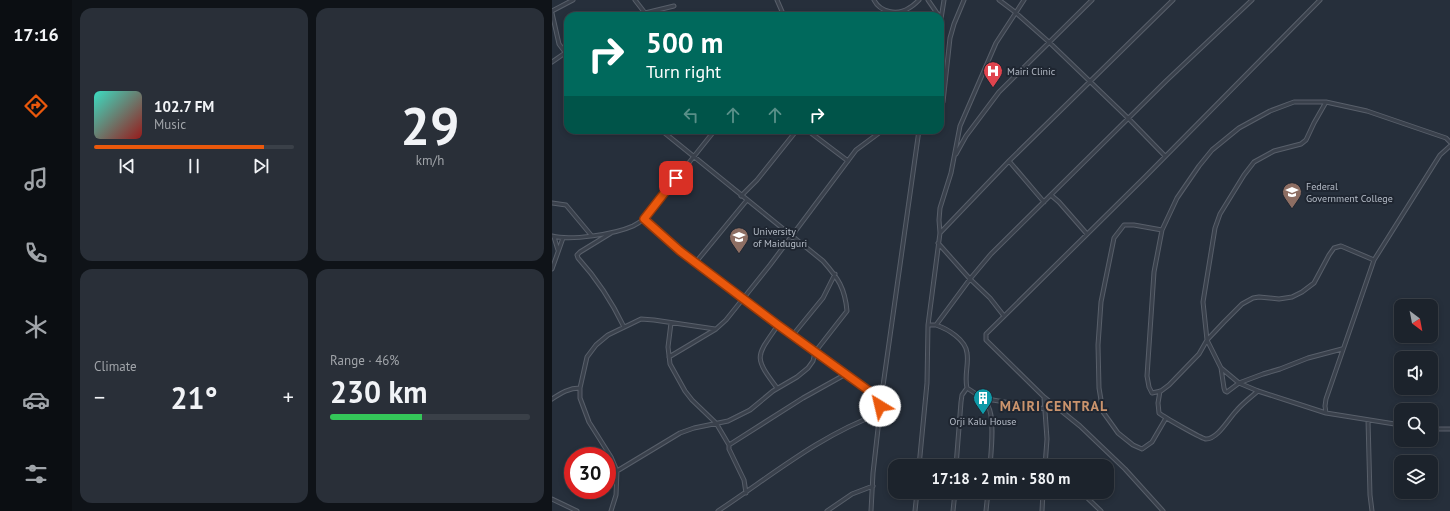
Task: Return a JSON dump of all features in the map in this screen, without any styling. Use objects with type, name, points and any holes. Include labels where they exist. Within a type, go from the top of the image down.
[{"type":"street","points":[[564,52],[559,44],[552,12],[573,0]]},
{"type":"street","points":[[635,0],[644,12]]},
{"type":"street","points":[[777,0],[782,12]]},
{"type":"street","points":[[874,0],[877,6],[886,11],[892,12],[900,12],[909,8],[919,0]]},
{"type":"street","points":[[928,0],[936,12]]},
{"type":"street","points":[[941,12],[944,0]]},
{"type":"street","points":[[944,93],[950,38],[964,0]]},
{"type":"street","points":[[1000,0],[1050,43],[1165,156]]},
{"type":"street","points":[[920,459],[927,383],[928,325],[940,233],[940,208],[954,158],[960,126],[996,43],[1024,0]]},
{"type":"street","points":[[954,158],[966,136],[999,92],[1092,0]]},
{"type":"street","points":[[940,233],[1009,161],[1172,0]]},
{"type":"street","points":[[936,325],[970,279],[991,254],[1252,0]]},
{"type":"street","points":[[1163,511],[1125,468],[1080,426],[1044,397],[986,340],[986,334],[1320,0]]},
{"type":"street","points":[[649,12],[674,6]]},
{"type":"street","points":[[552,62],[564,54]]},
{"type":"street","points":[[1374,260],[1341,246],[1334,248],[1314,283],[1308,289],[1292,297],[1279,300],[1259,297],[1253,298],[1242,304],[1207,340],[1199,354],[1169,385],[1160,392],[1152,393],[1147,376],[1154,272],[1162,230],[1177,198],[1199,166],[1212,150],[1238,128],[1270,111],[1294,102],[1326,102],[1367,111],[1446,138],[1450,142]]},
{"type":"street","points":[[1326,102],[1306,140],[1301,144],[1274,151],[1254,162],[1244,174],[1220,214],[1215,228],[1202,302],[1207,340],[1221,368],[1225,391],[1227,392],[1239,383],[1308,358],[1342,349]]},
{"type":"street","points":[[617,471],[680,432],[728,421],[750,410],[777,388],[797,377],[808,368],[813,360],[815,352],[847,311],[846,299],[841,284],[835,274],[823,262],[666,134]]},
{"type":"street","points":[[553,236],[563,238],[612,232],[632,226],[644,219],[712,134]]},
{"type":"street","points":[[741,196],[757,180],[794,134]]},
{"type":"street","points":[[812,134],[848,161]]},
{"type":"street","points":[[669,357],[716,329],[726,320],[744,299],[848,161],[861,146],[878,134]]},
{"type":"street","points":[[871,511],[880,414],[879,402],[882,393],[918,134]]},
{"type":"street","points":[[1326,413],[1326,399],[1374,260],[1440,155],[1450,146]]},
{"type":"street","points":[[1009,161],[1044,202]]},
{"type":"street","points":[[1052,196],[1087,234]]},
{"type":"street","points":[[696,262],[747,200]]},
{"type":"street","points":[[552,203],[566,205],[591,235]]},
{"type":"street","points":[[644,219],[680,251],[792,336],[872,393],[879,402]]},
{"type":"street","points":[[1162,230],[1134,225],[1124,225],[1114,238],[1101,302],[1098,345],[1099,388],[1103,412],[1118,433],[1142,450],[1152,442],[1166,418]]},
{"type":"street","points":[[612,232],[577,255],[601,285],[624,327]]},
{"type":"street","points":[[553,236],[558,250]]},
{"type":"street","points":[[552,269],[563,238]]},
{"type":"street","points":[[938,243],[970,279],[990,298],[1004,316]]},
{"type":"street","points":[[792,336],[823,298],[835,274]]},
{"type":"street","points":[[611,511],[616,495],[617,471],[611,457],[589,422],[580,398],[580,388],[587,357],[596,345],[608,335],[641,319],[716,329]]},
{"type":"street","points":[[671,323],[668,347],[670,364],[685,391],[692,400],[716,423],[729,445],[729,449],[744,480],[746,493]]},
{"type":"street","points":[[777,388],[766,373],[760,362],[760,357],[762,347],[778,325]]},
{"type":"street","points":[[928,325],[936,325],[945,328],[963,342],[967,353],[965,380],[967,388],[982,398],[990,408],[992,421],[990,459]]},
{"type":"street","points":[[1221,368],[1239,383],[1258,391],[1326,413],[1394,424]]},
{"type":"street","points":[[729,445],[803,398],[846,374]]},
{"type":"street","points":[[552,399],[567,390],[580,388]]},
{"type":"street","points":[[957,459],[961,402],[962,396],[967,388]]},
{"type":"street","points":[[1160,392],[1158,403],[1159,413],[1199,437],[1206,439],[1215,435],[1237,410],[1258,391]]},
{"type":"street","points":[[1044,397],[1046,408],[1047,439],[1046,459]]},
{"type":"street","points":[[982,398],[1046,408]]},
{"type":"street","points":[[718,511],[804,452],[845,428],[880,414]]},
{"type":"street","points":[[1368,420],[1370,495],[1372,511]]},
{"type":"street","points":[[1438,429],[1450,429]]},
{"type":"street","points":[[827,511],[852,494],[873,486]]},
{"type":"street","points":[[552,499],[577,511]]},
{"type":"street","points":[[915,511],[916,499]]},
{"type":"street","points":[[953,511],[954,499]]},
{"type":"street","points":[[986,511],[987,499]]},
{"type":"street","points":[[1042,511],[1043,499]]},
{"type":"street","points":[[1088,499],[1100,511]]},
{"type":"place","name":"Mairi Clinic","points":[[993,88]]},
{"type":"place","name":"Federal Government College","points":[[1292,209]]},
{"type":"place","name":"University of Maiduguri","points":[[739,254]]},
{"type":"place","name":"Orji Kalu House","points":[[983,415]]},
{"type":"district","name":"MAIRI CENTRAL","points":[[1054,406]]},
{"type":"route","points":[[676,178],[644,219],[680,251],[792,336],[832,363],[872,393],[876,397],[880,406]]}]
